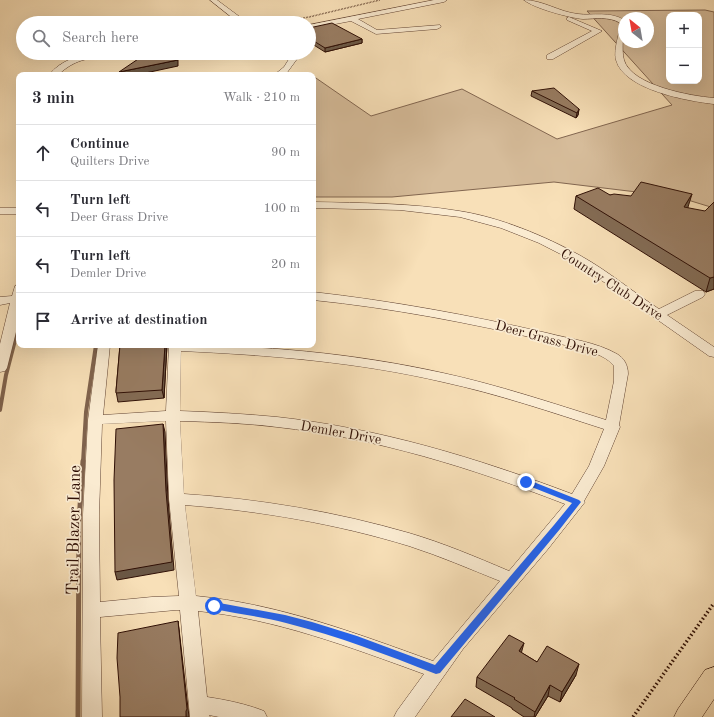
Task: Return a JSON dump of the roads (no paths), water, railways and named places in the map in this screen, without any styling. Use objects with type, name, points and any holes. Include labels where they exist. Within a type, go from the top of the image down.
[{"type":"main road","points":[[687,717],[714,678]]},
{"type":"street","points":[[213,0],[235,16]]},
{"type":"street","points":[[316,26],[444,0]]},
{"type":"street","points":[[527,0],[576,16],[618,20]]},
{"type":"street","points":[[550,57],[598,31],[570,20],[567,17],[569,14]]},
{"type":"street","points":[[353,19],[376,32],[437,27]]},
{"type":"street","points":[[620,48],[620,60],[628,72],[641,81],[662,90],[692,98],[714,101]]},
{"type":"street","points":[[56,72],[65,64],[74,60]]},
{"type":"street","points":[[284,72],[293,60]]},
{"type":"street","name":"Country Club Drive","points":[[316,205],[407,208],[460,214],[505,226],[542,240],[578,258],[714,353]]},
{"type":"street","points":[[0,211],[16,211]]},
{"type":"street","points":[[658,314],[699,294]]},
{"type":"street","points":[[0,301],[16,296]]},
{"type":"street","name":"Deer Grass Drive","points":[[316,296],[388,305],[463,318],[573,344],[610,356],[619,363],[622,370],[613,427],[599,464],[577,502],[436,670],[404,717]]},
{"type":"street","points":[[0,368],[16,303]]},
{"type":"street","name":"Trail Blazer Lane","points":[[92,717],[91,515],[95,420],[104,348]]},
{"type":"street","points":[[175,348],[173,416],[176,499],[200,711],[231,710],[257,717]]},
{"type":"street","points":[[212,348],[330,357],[403,370],[500,392],[613,427]]},
{"type":"street","name":"Demler Drive","points":[[95,420],[173,416],[276,421],[347,431],[390,441],[472,464],[526,482],[577,502]]},
{"type":"street","points":[[176,499],[253,506],[314,515],[349,523],[411,540],[512,579]]},
{"type":"street","points":[[91,611],[143,605],[188,603],[237,609],[285,618],[357,640],[436,670]]},
{"type":"waterway","points":[[0,410],[6,375],[16,337]]},
{"type":"waterway","points":[[83,462],[86,412],[96,348]]},
{"type":"waterway","points":[[78,717],[79,522],[83,461]]}]
